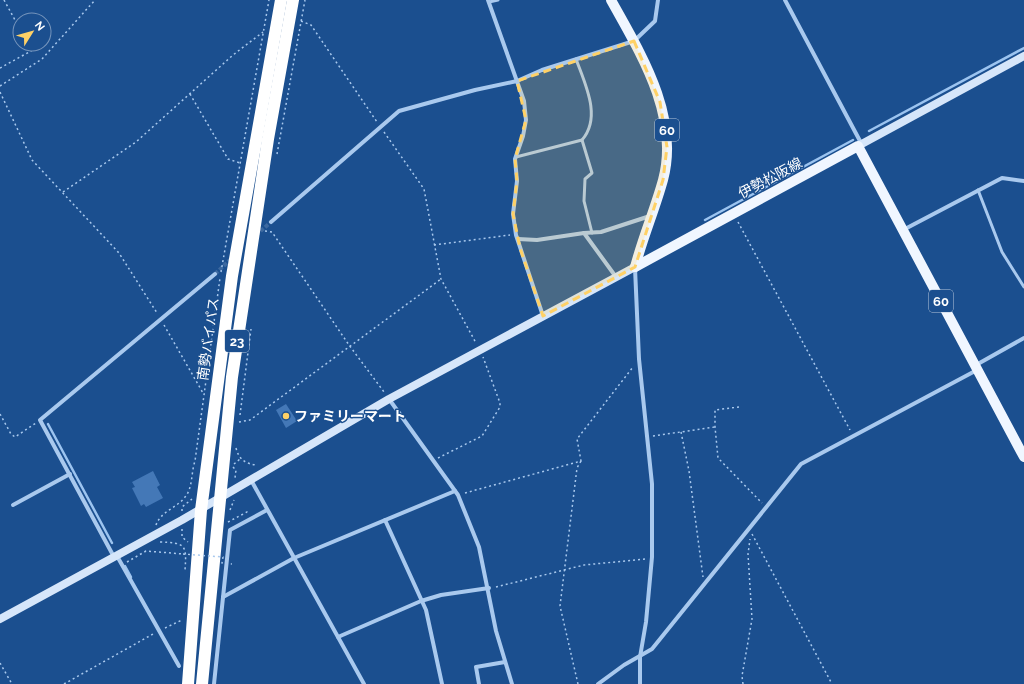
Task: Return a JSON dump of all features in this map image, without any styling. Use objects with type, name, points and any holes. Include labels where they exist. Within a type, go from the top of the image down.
[{"type":"highway","name":"南勢バイパス","points":[[188,684],[200,510],[232,276],[281,0]]},
{"type":"highway","name":"南勢バイパス","points":[[202,684],[232,377],[268,139],[293,0]]},
{"type":"main road","name":"60","points":[[611,0],[634,41],[660,102],[667,132],[667,147],[663,180],[650,216],[635,267]]},
{"type":"main road","name":"60","points":[[858,146],[1024,457]]},
{"type":"main road","name":"伊勢松阪線","points":[[635,267],[858,146]]},
{"type":"street","points":[[271,222],[399,111],[475,90],[517,81],[542,70],[634,41],[655,21],[658,0]]},
{"type":"street","points":[[785,0],[860,141],[858,146]]},
{"type":"street","points":[[488,1],[524,101],[526,120],[523,136],[516,157],[517,181],[513,214],[517,237],[543,316]]},
{"type":"street","points":[[858,146],[1024,56]]},
{"type":"street","points":[[903,230],[1002,178],[1024,181]]},
{"type":"street","points":[[517,237],[537,240],[601,232],[650,216]]},
{"type":"street","points":[[584,233],[617,277]]},
{"type":"street","points":[[0,619],[200,510],[389,399],[635,267],[639,359],[652,484],[652,557],[646,622],[640,657],[640,684]]},
{"type":"street","points":[[179,666],[116,557],[40,420],[215,274]]},
{"type":"street","points":[[598,684],[624,665],[652,649],[664,637],[801,464],[976,368],[1024,338]]},
{"type":"street","points":[[389,399],[458,495],[479,548],[489,588],[496,631],[512,684]]},
{"type":"street","points":[[13,505],[70,474]]},
{"type":"street","points":[[251,480],[364,684]]},
{"type":"street","points":[[223,597],[294,558],[455,491]]},
{"type":"street","points":[[214,684],[230,530],[267,510]]},
{"type":"street","points":[[385,520],[426,610],[442,684]]},
{"type":"street","points":[[338,637],[421,601],[441,595],[489,588]]},
{"type":"street","points":[[479,684],[476,667],[505,662]]},
{"type":"lane","points":[[488,1],[498,0]]},
{"type":"lane","points":[[516,157],[582,140],[590,127],[591,112],[588,91],[576,59]]},
{"type":"lane","points":[[582,140],[592,173],[585,179],[584,201],[592,233]]},
{"type":"lane","points":[[978,190],[1002,252],[1024,287]]},
{"type":"path","points":[[4,0],[12,14]]},
{"type":"path","points":[[0,86],[42,59],[95,0]]},
{"type":"path","points":[[276,161],[305,0]]},
{"type":"path","points":[[301,21],[311,25],[424,189],[441,279],[480,349],[500,403],[500,407],[482,436],[433,460]]},
{"type":"path","points":[[63,192],[136,142],[233,55],[263,32]]},
{"type":"path","points":[[0,68],[29,52]]},
{"type":"path","points":[[0,92],[32,160],[119,253],[161,319],[203,393]]},
{"type":"path","points":[[190,94],[228,159],[240,163]]},
{"type":"path","points":[[0,102],[4,100]]},
{"type":"path","points":[[734,214],[853,436]]},
{"type":"path","points":[[263,231],[272,232],[350,346],[389,399]]},
{"type":"path","points":[[434,245],[517,237]]},
{"type":"path","points":[[251,323],[238,423],[250,420],[441,279]]},
{"type":"path","points":[[578,684],[560,606],[577,468],[581,462],[577,439],[639,359]]},
{"type":"path","points":[[739,407],[715,410],[718,458],[766,508]]},
{"type":"path","points":[[0,414],[11,434],[15,437],[40,420]]},
{"type":"path","points":[[647,437],[715,427]]},
{"type":"path","points":[[681,432],[694,504],[704,586]]},
{"type":"path","points":[[236,447],[240,458],[250,465],[276,466]]},
{"type":"path","points":[[458,495],[581,462]]},
{"type":"path","points":[[749,529],[832,684]]},
{"type":"path","points":[[743,684],[742,676],[752,619],[748,554],[750,539],[753,536]]},
{"type":"path","points":[[121,565],[146,551],[223,557],[222,563],[232,564]]},
{"type":"path","points":[[489,588],[584,565],[652,557]]},
{"type":"path","points":[[165,628],[182,619]]},
{"type":"path","points":[[64,684],[159,632]]},
{"type":"path","points":[[0,663],[12,684]]},
{"type":"highlighted area","points":[[634,41],[660,102],[667,147],[663,180],[635,267],[543,316],[520,248],[513,214],[517,181],[515,159],[526,120],[517,81]]},
{"type":"building","name":"ファミリーマート","points":[[286,404],[297,421],[286,428],[276,410]]},
{"type":"building","points":[[153,471],[160,485],[157,487],[163,498],[146,507],[144,504],[141,506],[132,488],[135,487],[132,482]]},
{"type":"waterway","points":[[869,131],[1024,48]]},
{"type":"waterway","points":[[705,220],[853,140]]},
{"type":"waterway","points":[[48,424],[112,543]]},
{"type":"waterway","points":[[125,566],[131,577]]},
{"type":"tunnel","points":[[256,235],[271,222]]},
{"type":"tunnel","points":[[215,274],[232,258]]},
{"type":"place","name":"ファミリーマート","points":[[286,416]]}]
